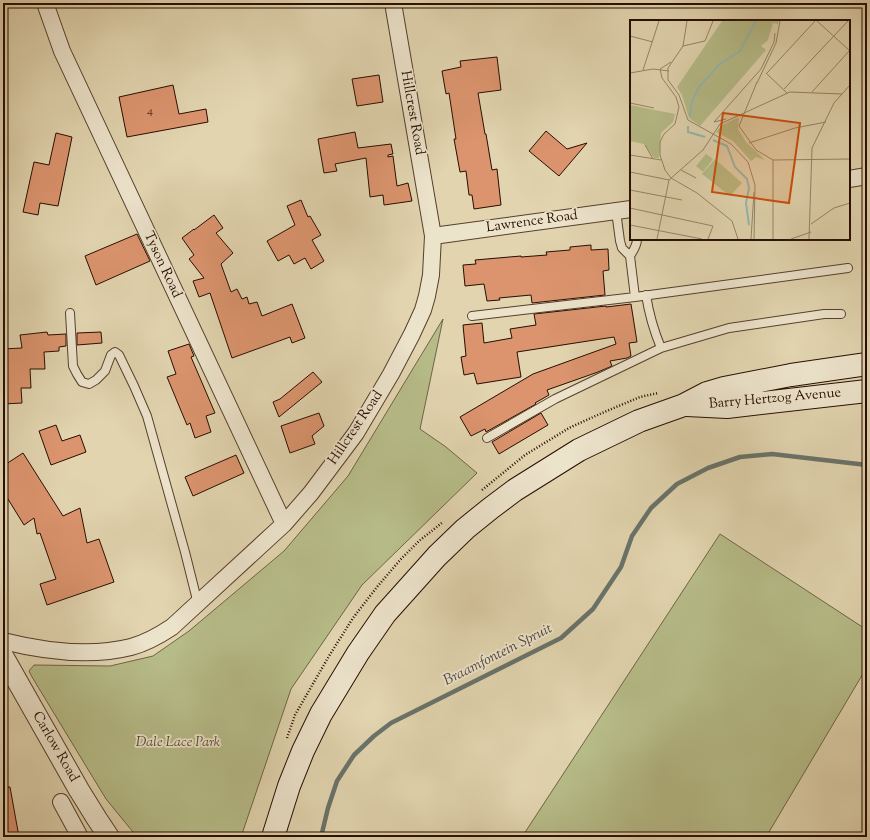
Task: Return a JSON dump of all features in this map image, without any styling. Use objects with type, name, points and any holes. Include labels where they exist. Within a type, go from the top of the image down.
[{"type":"main road","name":"Barry Hertzog Avenue","points":[[273,837],[289,786],[303,751],[321,714],[358,653],[386,614],[437,556],[465,529],[490,508],[515,490],[578,450],[640,421],[684,405],[707,393],[724,388],[791,375],[867,364]]},
{"type":"main road","name":"Barry Hertzog Avenue","points":[[684,405],[727,407],[867,391]]},
{"type":"street","name":"Tyson Road","points":[[44,3],[62,51],[284,524]]},
{"type":"street","name":"Hillcrest Road","points":[[3,641],[22,646],[62,651],[89,652],[132,647],[161,635],[198,604],[284,524],[356,433],[391,374],[423,310],[430,275],[433,236],[393,3]]},
{"type":"street","points":[[850,179],[867,176]]},
{"type":"street","name":"Lawrence Road","points":[[433,236],[624,210]]},
{"type":"street","name":"Carlow Road","points":[[3,656],[79,790],[100,825],[110,837]]},
{"type":"street","points":[[61,802],[80,837]]},
{"type":"lane","points":[[624,210],[620,241],[622,248],[630,256],[635,297]]},
{"type":"lane","points":[[630,256],[635,249],[636,240]]},
{"type":"lane","points":[[472,316],[635,297],[848,268]]},
{"type":"lane","points":[[646,295],[654,330],[660,348]]},
{"type":"lane","points":[[70,313],[73,366],[82,382],[89,384],[96,380],[105,371],[111,355],[115,352],[119,355],[134,386],[147,416],[198,604]]},
{"type":"lane","points":[[487,438],[555,399],[660,348],[729,328],[824,314],[841,314]]},
{"type":"path","points":[[479,492],[525,455],[569,428],[640,397],[663,392]]},
{"type":"path","points":[[286,742],[295,715],[353,618],[401,559],[449,517]]},
{"type":"green space","name":"Dale Lace Park","points":[[443,319],[420,429],[446,447],[477,473],[362,585],[291,689],[241,837],[140,837],[133,832],[106,799],[29,671],[34,665],[110,666],[153,656],[189,631],[284,551],[348,476]]},
{"type":"green space","points":[[720,534],[867,630],[867,667],[766,837],[522,837]]},
{"type":"building","points":[[497,57],[501,90],[478,93],[492,170],[497,169],[501,205],[474,209],[472,195],[469,195],[466,171],[460,172],[454,139],[456,139],[449,93],[446,94],[442,71],[461,67],[460,61]]},
{"type":"building","points":[[379,75],[383,102],[357,106],[352,79]]},
{"type":"building","points":[[173,85],[179,114],[206,109],[208,122],[127,137],[119,97]]},
{"type":"building","points":[[546,131],[567,149],[587,143],[559,176],[529,151]]},
{"type":"building","points":[[355,132],[358,148],[391,144],[393,154],[388,155],[388,157],[393,156],[397,186],[408,183],[412,201],[384,205],[383,195],[370,197],[366,158],[335,164],[337,171],[324,173],[318,139]]},
{"type":"building","points":[[56,133],[72,137],[58,206],[40,203],[38,215],[23,212],[34,162],[49,165]]},
{"type":"building","points":[[301,200],[308,217],[310,216],[321,235],[312,240],[324,261],[311,269],[305,258],[294,264],[289,255],[278,261],[267,241],[295,225],[287,206]]},
{"type":"building","points":[[214,215],[223,228],[216,233],[233,253],[221,264],[231,292],[237,289],[242,299],[247,297],[249,304],[257,302],[262,316],[292,304],[305,338],[292,343],[290,337],[232,358],[210,293],[199,297],[193,281],[204,278],[189,259],[194,255],[182,238]]},
{"type":"building","points":[[137,234],[150,261],[96,285],[85,256]]},
{"type":"building","points":[[591,245],[591,250],[608,249],[609,270],[603,271],[605,295],[532,303],[531,295],[499,298],[500,300],[487,301],[484,284],[465,286],[463,265],[476,264],[475,260],[547,255],[546,252],[570,250],[570,247]]},
{"type":"building","points":[[631,304],[637,342],[629,343],[631,356],[610,361],[612,366],[547,390],[549,395],[535,403],[536,404],[486,432],[485,429],[471,436],[460,417],[533,374],[616,344],[614,337],[517,352],[521,377],[477,384],[474,373],[464,375],[461,357],[466,356],[463,325],[482,323],[484,343],[512,338],[510,329],[536,325],[534,314]]},
{"type":"building","points":[[47,332],[48,335],[66,334],[66,346],[59,347],[59,351],[44,352],[45,369],[30,369],[31,388],[21,388],[22,403],[3,404],[3,349],[22,348],[20,335]]},
{"type":"building","points":[[101,332],[102,343],[77,345],[77,333]]},
{"type":"building","points":[[189,344],[194,356],[191,357],[215,413],[206,416],[211,432],[195,438],[190,423],[187,425],[167,377],[176,374],[168,351]]},
{"type":"building","points":[[313,372],[322,382],[279,417],[273,402],[280,399]]},
{"type":"building","points":[[319,413],[324,426],[312,436],[315,444],[290,453],[281,426]]},
{"type":"building","points":[[541,413],[548,425],[499,454],[492,442]]},
{"type":"building","points":[[56,425],[62,441],[80,435],[86,452],[51,465],[39,431]]},
{"type":"building","points":[[23,453],[63,516],[80,508],[87,543],[99,539],[114,582],[47,605],[40,584],[56,579],[40,533],[37,534],[34,518],[24,525],[3,491],[3,466]]},
{"type":"building","points":[[236,455],[244,473],[193,496],[185,477]]},
{"type":"building","points":[[3,787],[10,787],[19,837],[3,837]]},
{"type":"waterway","name":"Braamfontein Spruit","points":[[321,837],[328,808],[337,781],[354,755],[374,736],[391,723],[561,638],[593,609],[621,567],[632,536],[651,508],[677,484],[708,468],[740,457],[772,454],[867,465]]}]
